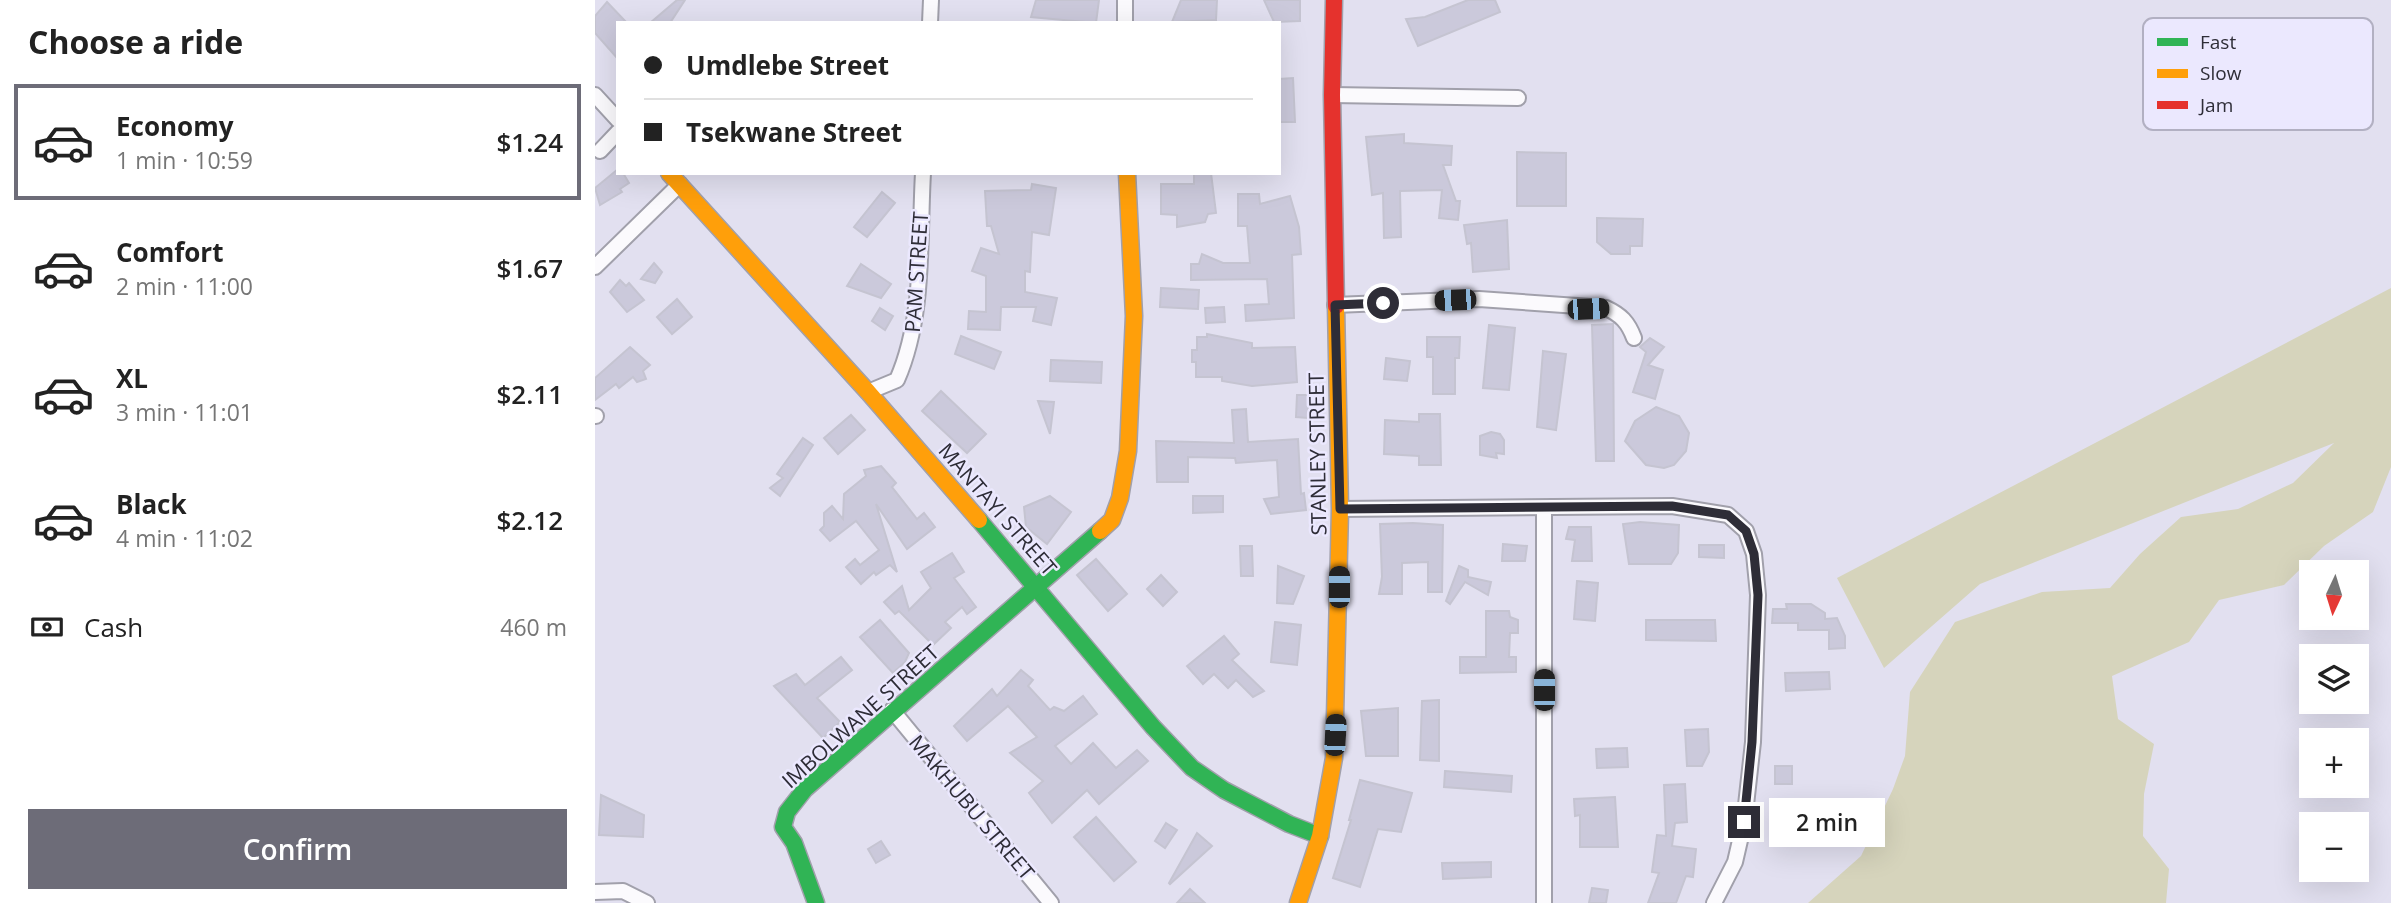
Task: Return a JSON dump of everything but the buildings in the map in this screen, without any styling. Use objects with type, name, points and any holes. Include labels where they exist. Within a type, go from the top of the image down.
[{"type":"street","points":[[930,21],[931,0]]},
{"type":"street","points":[[1125,0],[1125,21]]},
{"type":"street","name":"STANLEY STREET","points":[[1298,903],[1320,836],[1334,758],[1340,509],[1332,94],[1334,0]]},
{"type":"street","points":[[1332,94],[1518,98]]},
{"type":"street","points":[[595,95],[616,118]]},
{"type":"street","points":[[600,151],[616,134]]},
{"type":"street","name":"PAM STREET","points":[[868,392],[897,380],[908,354],[916,314],[923,175]]},
{"type":"street","name":"IMBOLWANE STREET","points":[[816,903],[793,843],[783,827],[787,812],[804,789],[892,710],[1038,588],[1112,520],[1120,498],[1128,451],[1134,316],[1127,175]]},
{"type":"street","points":[[595,267],[675,179]]},
{"type":"street","name":"MANTAYI STREET","points":[[675,179],[868,392],[1038,588],[1153,727],[1192,768],[1224,790],[1289,824],[1320,836]]},
{"type":"street","points":[[1335,305],[1479,299],[1605,308],[1618,313],[1629,325],[1634,338]]},
{"type":"street","points":[[1340,509],[1672,506],[1728,515],[1746,531],[1754,554],[1758,595],[1752,742],[1744,822],[1735,862],[1714,903]]},
{"type":"street","points":[[1544,509],[1544,903]]},
{"type":"street","name":"MAKHUBU STREET","points":[[892,710],[1051,903]]},
{"type":"street","points":[[595,892],[623,891],[647,903]]},
{"type":"shaded area","points":[[2391,288],[2391,467],[2373,512],[2324,546],[2310,560],[2299,560],[2299,570],[2284,585],[2219,600],[2189,642],[2112,676],[2118,719],[2154,744],[2144,794],[2143,836],[2169,869],[2166,903],[1808,903],[1861,856],[1893,789],[1905,756],[1910,692],[1955,622],[2042,592],[2110,588],[2140,554],[2181,517],[2238,509],[2293,483],[2334,443],[1980,584],[1884,668],[1837,578]]},
{"type":"traffic: fast","points":[[979,520],[1153,727],[1192,768],[1224,790],[1289,824],[1320,836]]},
{"type":"traffic: fast","points":[[816,903],[794,843],[783,827],[787,812],[805,789],[1100,531]]},
{"type":"traffic: slow","points":[[671,175],[868,392],[979,520]]},
{"type":"traffic: slow","points":[[1100,531],[1112,520],[1120,498],[1128,451],[1134,316],[1127,175]]},
{"type":"traffic: slow","points":[[1298,903],[1320,836],[1334,758],[1340,509],[1336,306]]},
{"type":"traffic: jam","points":[[1334,0],[1332,95],[1336,306]]},
{"type":"route","points":[[1383,303],[1335,305],[1340,509],[1672,506],[1728,515],[1746,531],[1754,554],[1758,595],[1752,742],[1744,822]]}]
